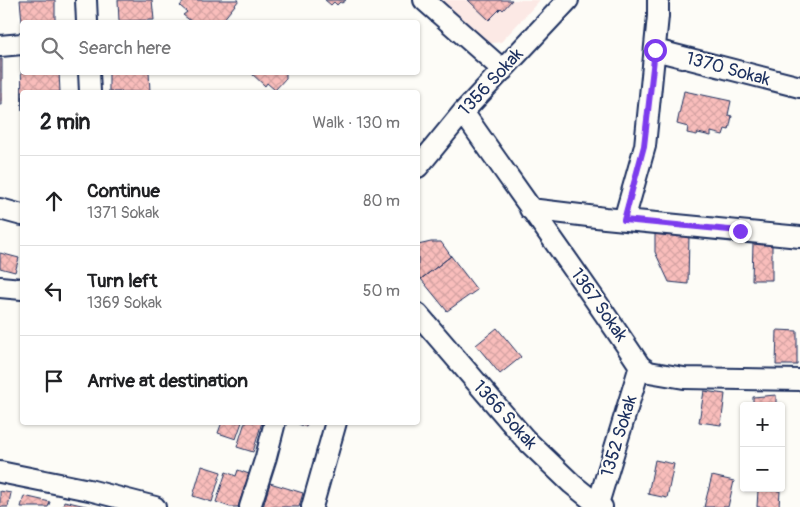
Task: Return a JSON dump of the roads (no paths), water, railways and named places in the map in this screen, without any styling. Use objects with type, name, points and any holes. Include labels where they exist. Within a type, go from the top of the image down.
[{"type":"street","points":[[86,0],[87,20]]},
{"type":"street","points":[[424,0],[503,70]]},
{"type":"street","name":"1356 Sokak","points":[[420,165],[464,112],[568,0]]},
{"type":"street","points":[[624,220],[644,146],[655,50],[658,0]]},
{"type":"street","points":[[0,46],[20,44]]},
{"type":"street","name":"1370 Sokak","points":[[655,50],[800,87]]},
{"type":"street","points":[[89,75],[90,90]]},
{"type":"street","name":"1367 Sokak","points":[[464,112],[640,366]]},
{"type":"street","points":[[0,209],[20,214]]},
{"type":"street","points":[[530,209],[800,237]]},
{"type":"street","points":[[0,287],[20,289]]},
{"type":"street","name":"1366 Sokak","points":[[420,316],[524,439],[572,484],[599,506]]},
{"type":"street","points":[[640,366],[649,372],[684,378],[800,380]]},
{"type":"street","name":"1352 Sokak","points":[[599,506],[640,366]]},
{"type":"street","points":[[250,507],[274,425]]},
{"type":"street","points":[[312,507],[335,425]]},
{"type":"street","points":[[0,472],[89,490],[155,507]]}]
